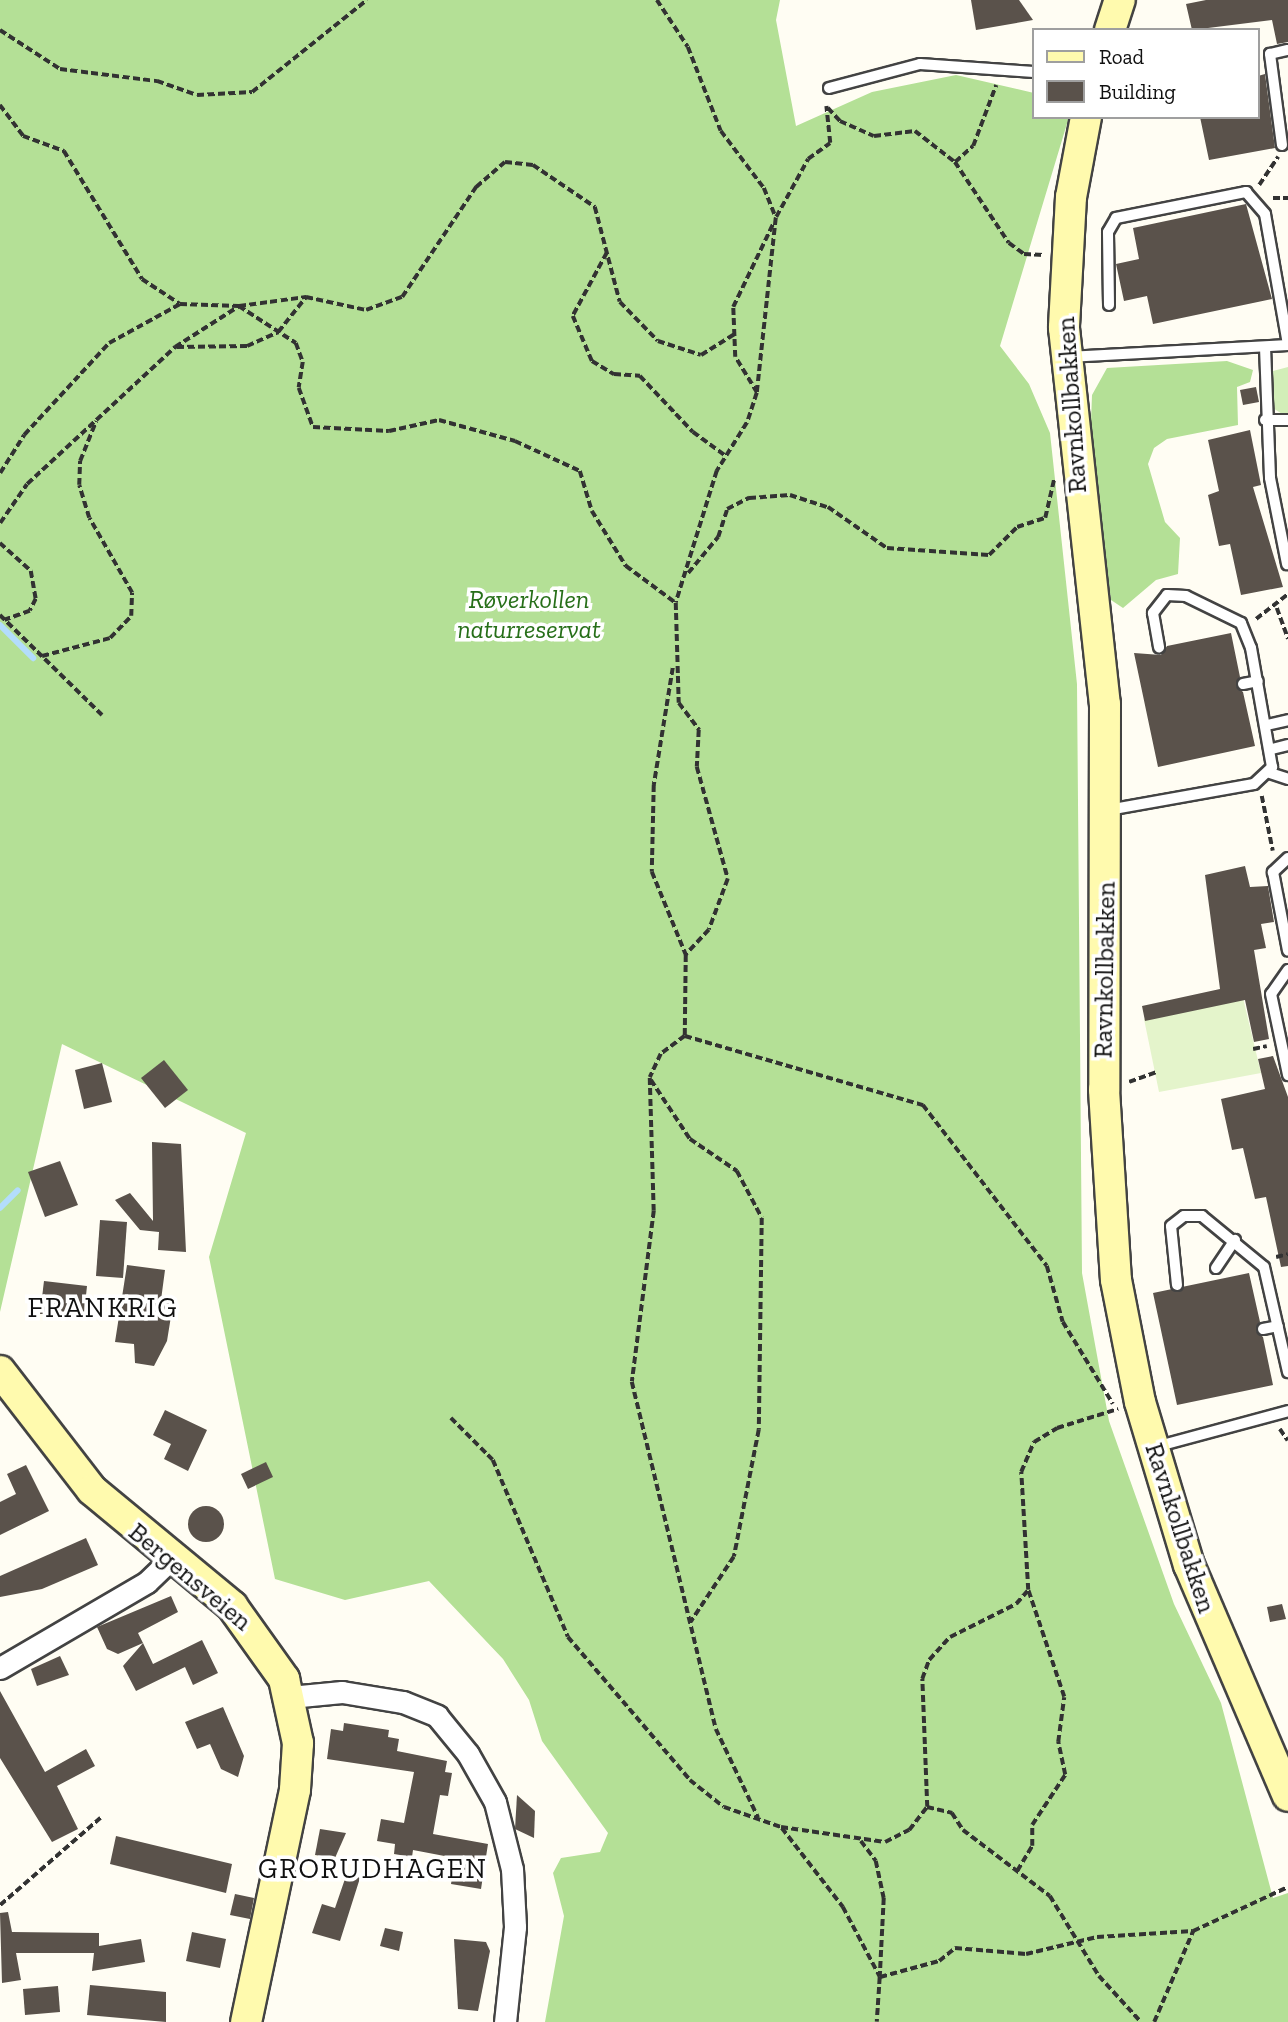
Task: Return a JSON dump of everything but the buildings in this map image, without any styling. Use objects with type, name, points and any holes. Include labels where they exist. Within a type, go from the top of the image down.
[{"type":"street","points":[[1111,28],[1120,0]]},
{"type":"street","name":"Ravnkollbakken","points":[[1086,119],[1066,256],[1065,357],[1105,704],[1107,1184],[1128,1406],[1152,1448],[1212,1625],[1288,1796]]},
{"type":"street","name":"Bergensveien","points":[[0,1371],[92,1490],[262,1639],[290,1697],[298,1743],[295,1790],[246,2022]]},
{"type":"street","points":[[0,1668],[147,1582],[172,1558]]},
{"type":"street","points":[[290,1697],[342,1692],[403,1702],[437,1716],[468,1755],[495,1802],[512,1869],[515,1927],[505,2022]]},
{"type":"lane","points":[[1282,145],[1270,54],[1288,50]]},
{"type":"lane","points":[[829,88],[920,64],[1002,67],[1032,72]]},
{"type":"lane","points":[[1065,357],[1288,345],[1265,214],[1246,192],[1116,219],[1108,232],[1109,305]]},
{"type":"lane","points":[[1265,347],[1265,420],[1287,564]]},
{"type":"lane","points":[[1265,420],[1288,420]]},
{"type":"lane","points":[[1159,647],[1153,614],[1167,596],[1186,596],[1241,622],[1258,681],[1272,749],[1270,773]]},
{"type":"lane","points":[[1244,684],[1258,681]]},
{"type":"lane","points":[[1267,725],[1288,720]]},
{"type":"lane","points":[[1272,749],[1288,745]]},
{"type":"lane","points":[[1106,810],[1254,784],[1270,773]]},
{"type":"lane","points":[[1270,773],[1288,779]]},
{"type":"lane","points":[[1288,858],[1273,872],[1288,951]]},
{"type":"lane","points":[[1288,970],[1271,994],[1288,1075]]},
{"type":"lane","points":[[1177,1285],[1169,1238],[1178,1219],[1202,1216],[1264,1266],[1288,1372]]},
{"type":"lane","points":[[1216,1268],[1235,1240]]},
{"type":"lane","points":[[1263,1329],[1278,1326]]},
{"type":"lane","points":[[1152,1448],[1288,1411]]},
{"type":"path","points":[[0,30],[60,69],[157,81],[197,95],[252,92],[368,0]]},
{"type":"path","points":[[657,0],[688,47],[721,131],[764,188],[776,218],[757,393],[726,456],[676,603],[675,661],[679,703],[699,730],[698,767],[728,879],[709,930],[686,955]]},
{"type":"path","points":[[955,162],[973,146],[1002,67]]},
{"type":"path","points":[[0,105],[23,136],[64,151],[142,279],[180,304]]},
{"type":"path","points":[[757,393],[735,356],[733,307],[808,159],[830,143],[826,106],[840,121],[874,136],[915,131],[955,162],[1015,249],[1066,256]]},
{"type":"path","points":[[0,473],[24,435],[109,343],[180,304],[239,306],[306,297],[366,310],[402,297],[476,187],[505,162],[533,165],[596,206],[620,302],[658,341],[701,355],[734,334]]},
{"type":"path","points":[[1260,184],[1272,166]]},
{"type":"path","points":[[608,251],[573,316],[579,339],[592,361],[614,374],[640,376],[693,432],[726,456]]},
{"type":"path","points":[[175,347],[247,346],[278,332],[306,297]]},
{"type":"path","points":[[239,306],[296,342],[303,362],[299,388],[313,427],[388,431],[439,420],[515,441],[580,471],[592,512],[626,566],[676,603]]},
{"type":"path","points":[[0,523],[27,484],[175,347],[239,306]]},
{"type":"path","points":[[42,656],[110,638],[131,616],[132,593],[89,518],[79,485],[80,461],[97,419]]},
{"type":"path","points":[[686,576],[718,537],[727,509],[749,498],[790,495],[828,507],[887,548],[989,555],[1017,527],[1045,518],[1057,467]]},
{"type":"path","points":[[0,543],[31,571],[36,599],[30,611],[5,620]]},
{"type":"path","points":[[1241,622],[1277,608],[1288,594]]},
{"type":"path","points":[[1277,608],[1288,639]]},
{"type":"path","points":[[0,615],[102,715]]},
{"type":"path","points":[[675,661],[654,785],[652,872],[686,955],[685,1036]]},
{"type":"path","points":[[1261,791],[1274,856]]},
{"type":"path","points":[[685,1036],[923,1105],[1047,1266],[1063,1322],[1128,1406],[1034,1443],[1021,1472],[1028,1590],[1064,1697],[1058,1742],[1065,1775],[1032,1825],[1032,1846],[1017,1871]]},
{"type":"path","points":[[685,1036],[662,1054],[650,1078],[654,1211],[632,1382],[716,1730],[758,1817]]},
{"type":"path","points":[[650,1078],[664,1108],[690,1139],[737,1171],[762,1218],[759,1430],[734,1556],[691,1623]]},
{"type":"path","points":[[451,1419],[493,1460],[568,1637],[621,1705],[690,1780],[724,1807],[781,1827],[861,1841],[885,1842],[909,1830],[927,1807],[922,1679],[929,1660],[950,1637],[1016,1604],[1028,1590]]},
{"type":"path","points":[[927,1807],[951,1813],[1050,1896],[1076,1941],[1141,2022]]},
{"type":"path","points":[[0,1905],[100,1818]]},
{"type":"path","points":[[781,1827],[843,1907],[880,1977]]},
{"type":"path","points":[[861,1841],[876,1861],[884,1898],[877,2022]]},
{"type":"path","points":[[880,1977],[939,1961],[955,1948],[1026,1954],[1076,1941],[1193,1931],[1287,1888]]},
{"type":"path","points":[[1154,2022],[1193,1931]]},
{"type":"green space","name":"Røverkollen naturreservat","points":[[0,0],[780,0],[776,20],[796,126],[872,92],[956,75],[1032,93],[1032,119],[1068,119],[1000,346],[1029,384],[1050,433],[1077,684],[1082,1273],[1109,1421],[1174,1604],[1221,1703],[1273,1898],[1288,1893],[1288,2022],[545,2022],[564,1916],[553,1873],[561,1858],[600,1852],[608,1833],[542,1741],[529,1700],[503,1659],[429,1581],[345,1600],[275,1579],[209,1257],[246,1133],[62,1044],[0,1312]]},
{"type":"green space","points":[[1227,361],[1253,370],[1250,382],[1237,387],[1238,425],[1167,439],[1154,448],[1148,464],[1165,522],[1180,538],[1178,574],[1156,580],[1123,608],[1111,600],[1090,448],[1092,395],[1107,368]]},
{"type":"green space","points":[[1288,367],[1288,415],[1284,415],[1271,407],[1271,379],[1273,371]]},
{"type":"green space","points":[[1243,998],[1261,1073],[1159,1092],[1144,1019]]},
{"type":"waterway","points":[[0,625],[33,658]]},
{"type":"waterway","points":[[0,1208],[18,1190]]},
{"type":"district","name":"FRANKRIG","points":[[103,1308]]},
{"type":"district","name":"GRORUDHAGEN","points":[[373,1869]]}]
